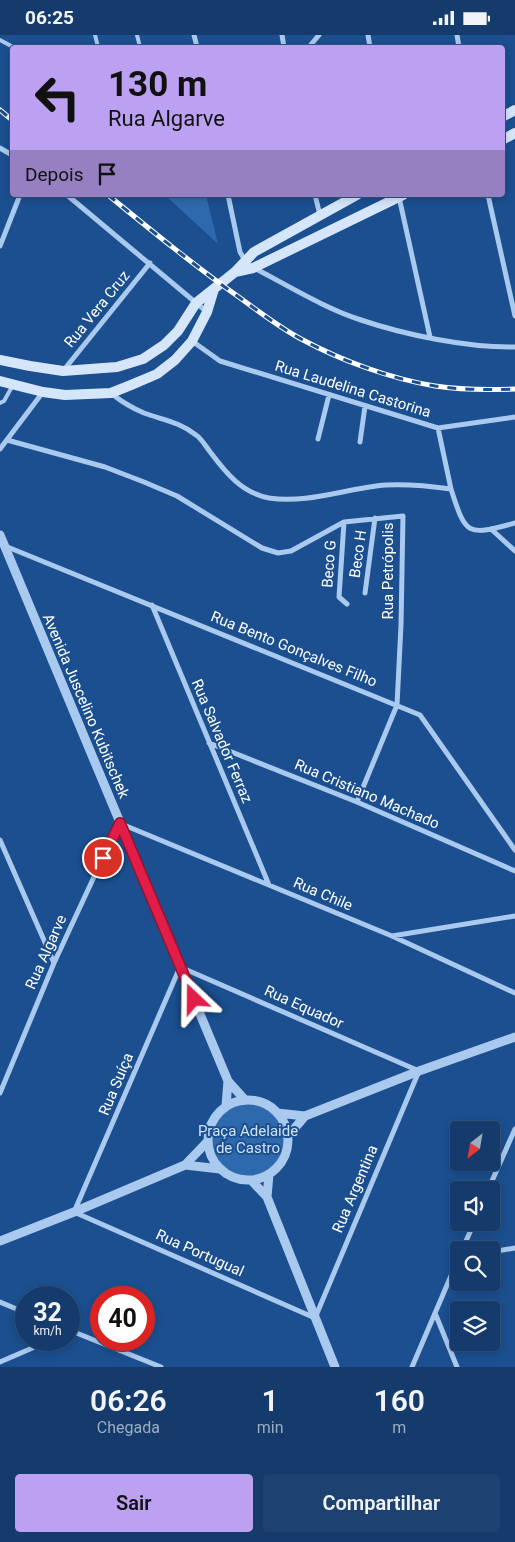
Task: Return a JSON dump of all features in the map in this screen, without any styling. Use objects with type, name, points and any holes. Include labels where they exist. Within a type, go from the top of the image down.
[{"type":"main road","points":[[0,359],[63,371],[117,367],[143,359],[164,345],[178,331],[196,303],[235,272],[254,252],[352,197]]},
{"type":"main road","points":[[235,272],[254,268],[399,197]]},
{"type":"main road","points":[[0,381],[43,393],[66,395],[111,393],[157,373],[175,360],[192,341],[207,312],[214,289]]},
{"type":"street","points":[[0,246],[19,197]]},
{"type":"street","points":[[69,197],[207,312]]},
{"type":"street","points":[[228,197],[240,252],[245,261],[254,268],[318,301],[360,319],[430,337],[493,348],[515,347]]},
{"type":"street","points":[[316,197],[320,215]]},
{"type":"street","points":[[401,197],[430,337]]},
{"type":"street","points":[[488,197],[515,316]]},
{"type":"street","name":"Rua Vera Cruz","points":[[63,371],[150,263]]},
{"type":"street","name":"Rua Laudelina Castorina","points":[[192,341],[220,361],[438,428],[515,417]]},
{"type":"street","points":[[0,449],[43,393]]},
{"type":"street","points":[[111,393],[128,405],[180,424],[198,436],[221,466],[238,484],[253,493],[269,498],[295,499],[385,485],[429,486],[451,489]]},
{"type":"street","points":[[318,439],[329,395]]},
{"type":"street","points":[[360,443],[365,406]]},
{"type":"street","points":[[438,428],[451,489],[464,524],[471,529],[479,531],[515,523]]},
{"type":"street","name":"Rua Petrópolis","points":[[7,441],[105,467],[144,481],[177,496],[262,547],[278,553],[291,551],[344,522],[403,516],[397,705],[357,802]]},
{"type":"street","name":"Beco H","points":[[365,593],[375,518]]},
{"type":"street","name":"Beco G","points":[[344,522],[339,597],[347,604]]},
{"type":"street","points":[[491,529],[515,551]]},
{"type":"street","name":"Avenida Juscelino Kubitschek","points":[[0,535],[228,1081],[245,1100]]},
{"type":"street","name":"Rua Bento Gonçalves Filho","points":[[4,546],[420,715],[515,850]]},
{"type":"street","name":"Rua Salvador Ferraz","points":[[152,605],[269,885]]},
{"type":"street","name":"Rua Cristiano Machado","points":[[209,743],[357,802],[515,871]]},
{"type":"street","name":"Rua Chile","points":[[120,823],[392,936],[515,993]]},
{"type":"street","name":"Rua Algarve","points":[[0,1093],[54,963],[120,823]]},
{"type":"street","points":[[0,840],[54,963]]},
{"type":"street","points":[[392,936],[515,916]]},
{"type":"street","name":"Rua Equador","points":[[180,967],[419,1071]]},
{"type":"street","name":"Rua Suíça","points":[[74,1212],[180,967]]},
{"type":"street","points":[[288,1136],[306,1116],[419,1071],[515,1037]]},
{"type":"street","name":"Rua Argentina","points":[[315,1318],[419,1071]]},
{"type":"street","name":"Avenida Juscelino Kubitschek","points":[[226,1106],[228,1081]]},
{"type":"street","points":[[245,1100],[257,1101],[268,1105],[277,1113],[284,1124],[288,1136],[284,1158],[277,1167],[269,1174],[251,1180],[230,1176],[220,1169],[211,1157],[207,1142],[208,1131],[218,1113],[226,1106],[245,1100]]},
{"type":"street","points":[[277,1113],[306,1116]]},
{"type":"street","points":[[492,1181],[515,1129]]},
{"type":"street","points":[[0,1241],[185,1165],[207,1142]]},
{"type":"street","points":[[508,1144],[515,1143]]},
{"type":"street","points":[[185,1165],[220,1169]]},
{"type":"street","points":[[267,1197],[269,1174]]},
{"type":"street","points":[[251,1180],[267,1197],[335,1367]]},
{"type":"street","name":"Rua Portugual","points":[[74,1212],[315,1318]]},
{"type":"street","points":[[500,1250],[515,1248]]},
{"type":"street","points":[[412,1367],[450,1278]]},
{"type":"street","points":[[0,1302],[15,1308]]},
{"type":"street","points":[[435,1313],[457,1367]]},
{"type":"street","points":[[0,1362],[26,1351]]},
{"type":"street","points":[[121,1351],[161,1367]]},
{"type":"lane","points":[[0,403],[4,401],[13,384]]},
{"type":"green space","points":[[167,197],[206,197],[218,244]]},
{"type":"green space","name":"Praça Adelaide de Castro","points":[[241,1104],[255,1104],[274,1114],[284,1133],[284,1147],[274,1166],[255,1176],[241,1176],[222,1166],[212,1147],[212,1133],[222,1114]]},
{"type":"railway","points":[[0,110],[10,118]]},
{"type":"railway","points":[[110,197],[174,249],[226,287],[295,336],[318,348],[368,368],[419,383],[465,389],[515,389]]},
{"type":"route","points":[[103,858],[120,823],[194,999]]}]
